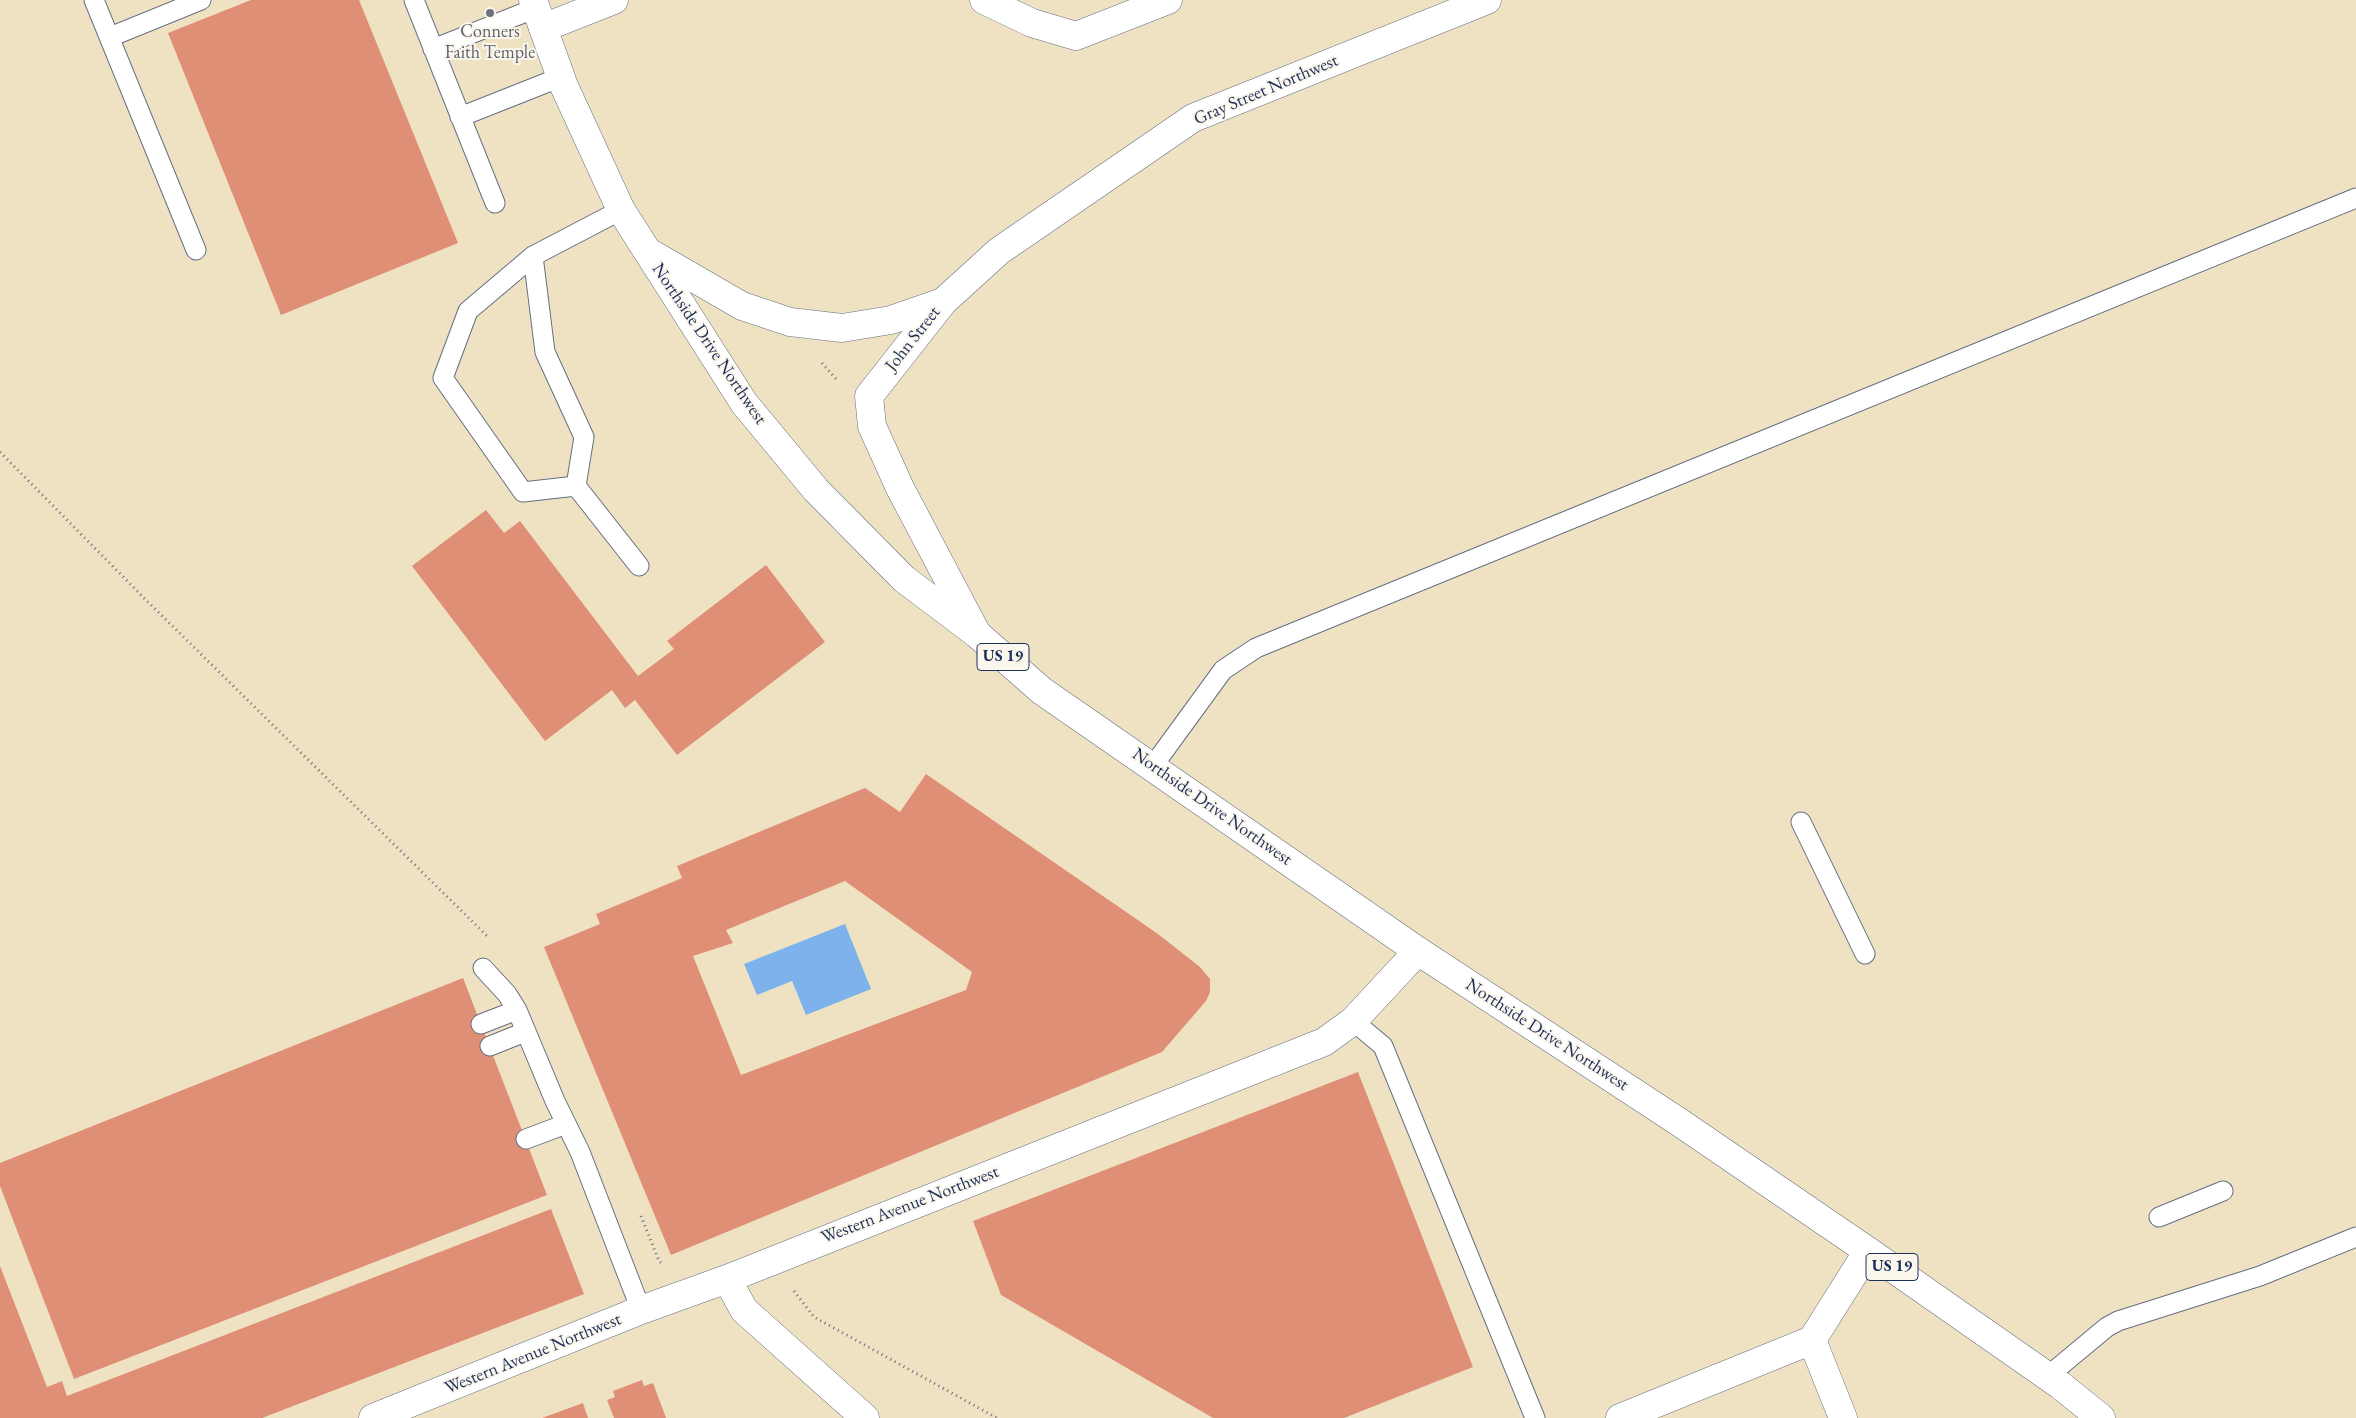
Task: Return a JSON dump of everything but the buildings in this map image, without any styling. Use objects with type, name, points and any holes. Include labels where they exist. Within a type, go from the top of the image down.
[{"type":"street","points":[[537,12],[614,0]]},
{"type":"street","points":[[984,0],[1032,23],[1076,36],[1168,0]]},
{"type":"street","name":"Gray Street Northwest","points":[[943,302],[999,250],[1193,118],[1487,0]]},
{"type":"street","name":"Northside Drive Northwest","points":[[537,12],[561,77],[621,210],[744,403],[816,490],[904,579],[977,634],[1042,691],[1418,951],[1679,1122],[1868,1251],[2048,1376],[2101,1418]]},
{"type":"street","name":"John Street","points":[[647,251],[742,306],[790,322],[842,328],[891,320],[943,302]]},
{"type":"street","name":"John Street","points":[[943,302],[869,396],[872,426],[900,488],[977,634]]},
{"type":"street","name":"Western Avenue Northwest","points":[[373,1418],[641,1310],[726,1279],[1324,1042],[1353,1021],[1418,951]]},
{"type":"street","points":[[1620,1418],[1812,1340],[1868,1251]]},
{"type":"street","points":[[726,1279],[744,1310],[865,1418]]},
{"type":"street","points":[[1812,1340],[1843,1418]]},
{"type":"lane","points":[[94,0],[196,250]]},
{"type":"lane","points":[[110,37],[201,0]]},
{"type":"lane","points":[[414,0],[495,203]]},
{"type":"lane","points":[[433,48],[537,12]]},
{"type":"lane","points":[[460,117],[561,77]]},
{"type":"lane","points":[[1153,766],[1223,670],[1256,648],[2356,198]]},
{"type":"lane","points":[[576,486],[523,492],[443,378],[468,311],[533,256],[621,210]]},
{"type":"lane","points":[[533,256],[545,352],[584,437],[576,486],[639,566]]},
{"type":"lane","points":[[1801,822],[1865,954]]},
{"type":"lane","points":[[483,968],[507,994],[517,1010],[580,1152],[641,1310]]},
{"type":"lane","points":[[481,1024],[517,1010]]},
{"type":"lane","points":[[1353,1021],[1383,1046],[1534,1418]]},
{"type":"lane","points":[[490,1046],[526,1032]]},
{"type":"lane","points":[[526,1139],[566,1124]]},
{"type":"lane","points":[[2159,1217],[2223,1191]]},
{"type":"lane","points":[[2048,1376],[2112,1324],[2260,1276],[2356,1237]]},
{"type":"path","points":[[820,361],[844,388]]},
{"type":"path","points":[[0,452],[476,927],[490,938]]},
{"type":"path","points":[[641,1215],[659,1261],[665,1267],[670,1266]]},
{"type":"path","points":[[790,1286],[814,1317],[997,1418]]},
{"type":"water","points":[[845,924],[871,989],[806,1015],[792,981],[757,995],[744,964]]},
{"type":"place","name":"Conners Faith Temple","points":[[490,13]]}]
